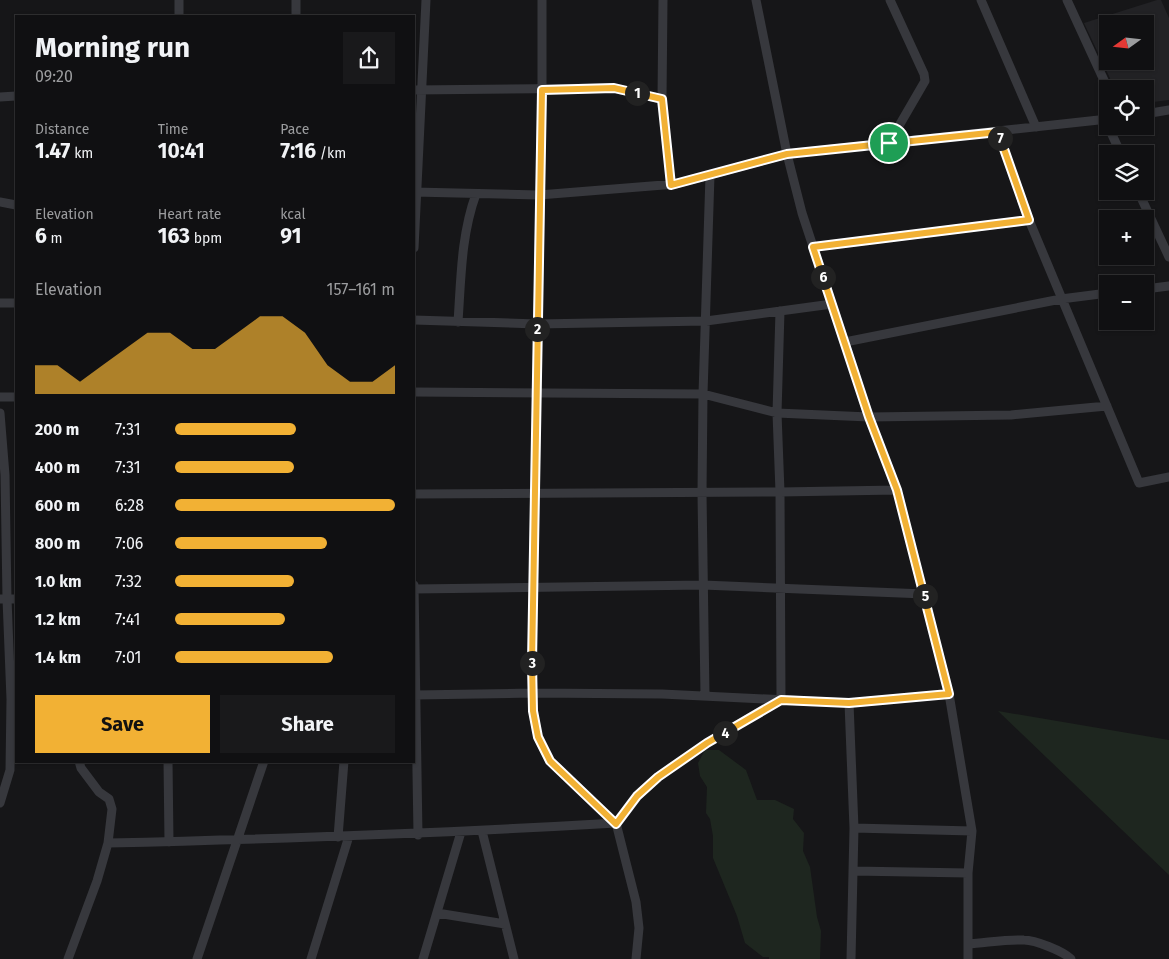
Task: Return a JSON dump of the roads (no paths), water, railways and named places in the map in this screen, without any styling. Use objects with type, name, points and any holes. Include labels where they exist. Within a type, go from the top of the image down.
[{"type":"street","points":[[179,0],[179,15]]},
{"type":"street","points":[[296,0],[296,15]]},
{"type":"street","points":[[426,0],[418,90],[415,192],[539,195],[671,185],[787,154],[998,132],[1036,126],[1099,122]]},
{"type":"street","points":[[542,0],[533,711],[538,737],[550,761],[616,824],[629,868],[636,902],[639,928],[636,959]]},
{"type":"street","points":[[663,0],[662,99],[671,185]]},
{"type":"street","points":[[756,0],[787,154],[802,213],[869,417],[897,490],[949,694],[972,831],[968,874],[968,959]]},
{"type":"street","points":[[889,143],[925,81],[924,74],[890,0]]},
{"type":"street","points":[[981,0],[1036,126]]},
{"type":"street","points":[[1067,0],[1104,80]]},
{"type":"street","points":[[418,90],[614,88],[662,99]]},
{"type":"street","points":[[0,98],[15,96]]},
{"type":"street","points":[[1154,112],[1169,110]]},
{"type":"street","points":[[998,132],[1029,220],[1139,483],[1169,476]]},
{"type":"street","points":[[705,696],[702,493],[710,175]]},
{"type":"street","points":[[458,322],[465,231],[476,194]]},
{"type":"street","points":[[1142,200],[1169,257]]},
{"type":"street","points":[[0,202],[15,205]]},
{"type":"street","points":[[813,247],[1029,220]]},
{"type":"street","points":[[1154,288],[1169,286]]},
{"type":"street","points":[[844,342],[1061,299],[1099,295]]},
{"type":"street","points":[[0,303],[15,303]]},
{"type":"street","points":[[415,320],[537,324],[706,321],[832,304]]},
{"type":"street","points":[[780,311],[778,413],[781,700]]},
{"type":"street","points":[[415,392],[703,394],[778,413],[869,417],[1010,415],[1107,406]]},
{"type":"street","points":[[0,397],[15,397]]},
{"type":"street","points":[[0,413],[14,699],[10,770],[0,803]]},
{"type":"street","points":[[415,494],[897,490]]},
{"type":"street","points":[[415,589],[703,585],[924,594]]},
{"type":"street","points":[[418,834],[415,695],[532,693],[705,696],[849,703],[949,694]]},
{"type":"street","points":[[616,824],[637,796],[658,777],[707,743],[781,700]]},
{"type":"street","points":[[849,703],[854,828],[851,959]]},
{"type":"street","points":[[68,959],[97,880],[108,843],[112,809],[109,799],[99,792],[81,768],[80,763]]},
{"type":"street","points":[[168,763],[169,842]]},
{"type":"street","points":[[197,959],[263,763]]},
{"type":"street","points":[[338,837],[344,763]]},
{"type":"street","points":[[108,843],[238,841],[616,824]]},
{"type":"street","points":[[854,828],[972,831]]},
{"type":"street","points":[[482,831],[514,959]]},
{"type":"street","points":[[423,959],[462,832]]},
{"type":"street","points":[[311,959],[349,836]]},
{"type":"street","points":[[853,871],[968,874]]},
{"type":"street","points":[[437,913],[505,924]]},
{"type":"street","points":[[968,944],[1025,940],[1067,955],[1070,959]]}]
